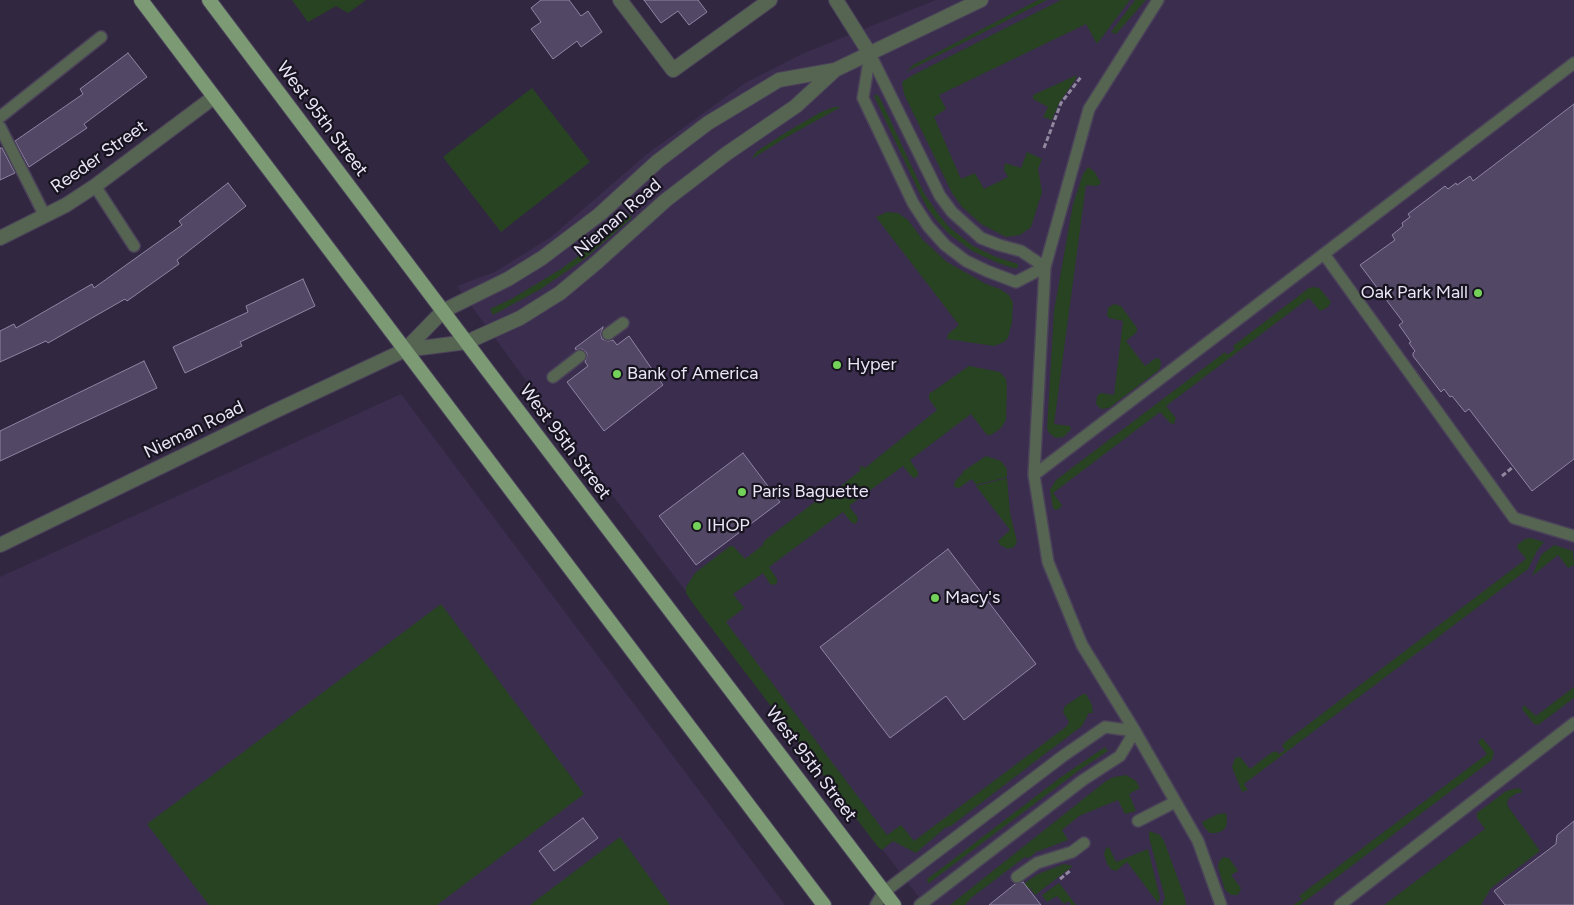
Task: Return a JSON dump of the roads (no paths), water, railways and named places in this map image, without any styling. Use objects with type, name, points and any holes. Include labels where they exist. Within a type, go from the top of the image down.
[{"type":"main road","points":[[141,0],[824,905]]},
{"type":"main road","name":"West 95th Street","points":[[209,0],[894,905]]},
{"type":"street","points":[[620,0],[673,70],[770,0]]},
{"type":"street","points":[[836,0],[870,54]]},
{"type":"street","name":"Nieman Road","points":[[405,350],[443,311],[508,279],[542,258],[600,214],[658,161],[708,123],[780,80],[835,70],[981,0]]},
{"type":"street","name":"Nieman Road","points":[[0,545],[405,350],[466,342],[520,318],[560,293],[666,200],[726,154],[796,106],[835,70]]},
{"type":"street","name":"Reeder Street","points":[[0,238],[45,216],[95,186],[214,97]]},
{"type":"lane","points":[[1158,0],[1089,109],[1044,266],[1034,475],[1048,562],[1082,646],[1135,731],[1198,842],[1220,905]]},
{"type":"lane","points":[[0,117],[101,37]]},
{"type":"lane","points":[[870,54],[940,196],[952,212],[981,238],[1021,251],[1044,266]]},
{"type":"lane","points":[[870,54],[863,98],[913,203],[928,226],[945,245],[966,261],[987,272],[1016,282],[1044,266]]},
{"type":"lane","points":[[1034,475],[1574,63]]},
{"type":"lane","points":[[0,127],[45,216]]},
{"type":"lane","points":[[95,186],[134,246]]},
{"type":"lane","points":[[1324,254],[1514,518],[1574,536]]},
{"type":"lane","points":[[608,334],[623,323]]},
{"type":"lane","points":[[553,377],[580,356]]},
{"type":"lane","points":[[1340,905],[1574,723]]},
{"type":"lane","points":[[876,905],[884,892],[1063,756],[1105,727],[1135,731]]},
{"type":"lane","points":[[920,905],[1083,780],[1120,756],[1135,731]]},
{"type":"lane","points":[[1138,821],[1175,802]]},
{"type":"lane","points":[[1017,878],[1037,863],[1072,852],[1084,843]]},
{"type":"place","name":"Oak Park Mall","points":[[1478,293]]},
{"type":"place","name":"Hyper","points":[[837,365]]},
{"type":"place","name":"Bank of America","points":[[617,374]]},
{"type":"place","name":"Paris Baguette","points":[[742,492]]},
{"type":"place","name":"IHOP","points":[[697,526]]},
{"type":"place","name":"Macy's","points":[[935,598]]}]
